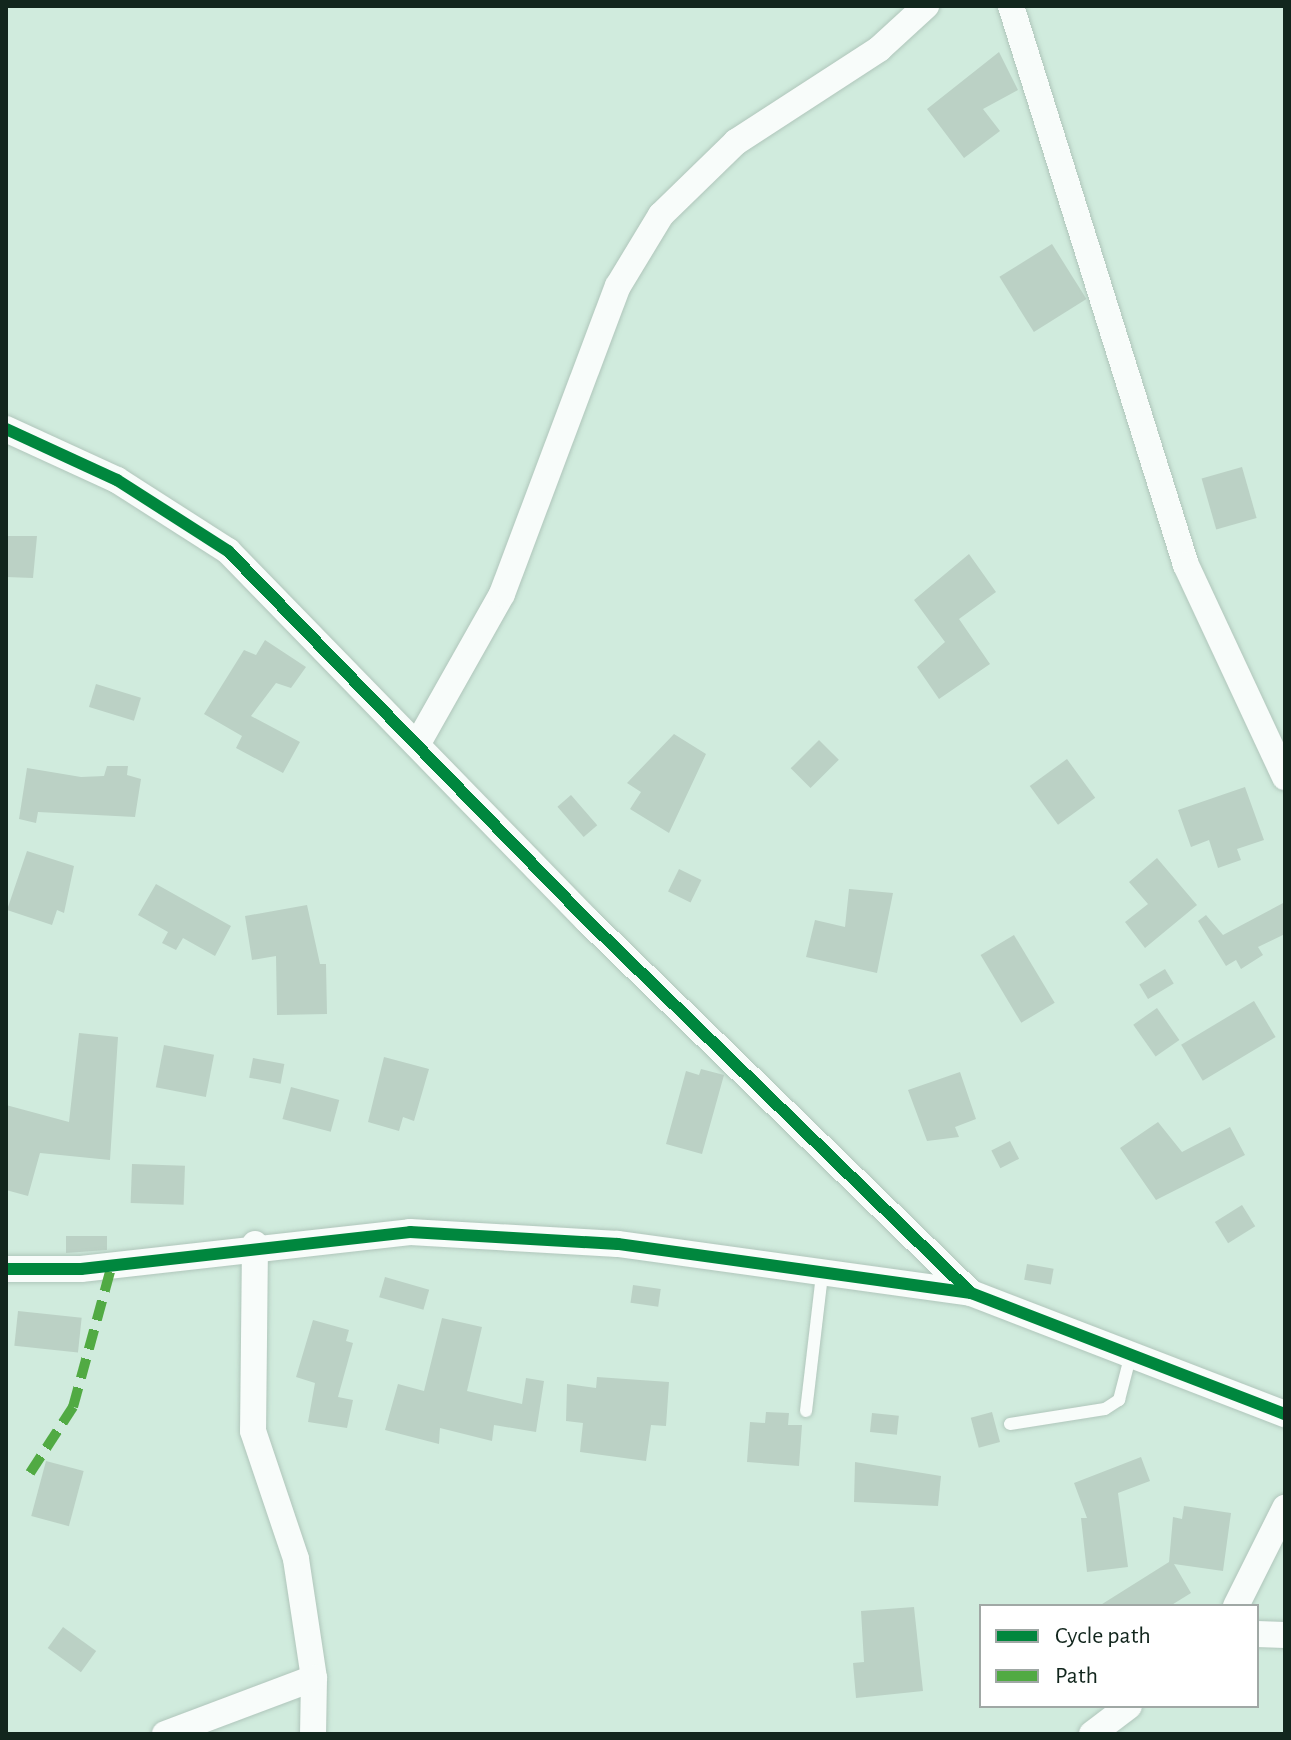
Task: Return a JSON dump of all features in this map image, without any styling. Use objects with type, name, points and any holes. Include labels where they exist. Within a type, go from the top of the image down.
[{"type":"street","points":[[418,743],[502,594],[618,286],[661,215],[736,142],[879,49],[926,6]]},
{"type":"street","points":[[1011,6],[1186,565],[1285,777]]},
{"type":"street","points":[[6,429],[117,480],[228,551],[587,920],[971,1293]]},
{"type":"street","points":[[6,1269],[81,1269],[255,1244],[410,1232],[618,1244],[971,1293],[1285,1414]]},
{"type":"street","points":[[255,1244],[253,1431],[296,1559],[314,1678],[313,1734]]},
{"type":"street","points":[[1237,1604],[1285,1508]]},
{"type":"street","points":[[1259,1634],[1285,1635]]},
{"type":"street","points":[[165,1734],[314,1678]]},
{"type":"street","points":[[1092,1734],[1126,1708]]},
{"type":"lane","points":[[806,1411],[822,1274]]},
{"type":"lane","points":[[1010,1424],[1105,1409],[1119,1400],[1131,1354]]},
{"type":"building","points":[[999,52],[1018,90],[983,109],[1000,131],[964,158],[927,109]]},
{"type":"building","points":[[1052,244],[1086,299],[1034,332],[999,277]]},
{"type":"building","points":[[1242,467],[1257,518],[1216,530],[1202,479]]},
{"type":"building","points":[[6,536],[37,536],[33,578],[6,577]]},
{"type":"building","points":[[969,554],[996,592],[959,619],[990,664],[939,699],[917,667],[945,642],[914,600]]},
{"type":"building","points":[[265,640],[306,667],[291,688],[276,683],[251,716],[300,742],[283,773],[236,748],[242,736],[204,714],[244,650],[256,655]]},
{"type":"building","points":[[96,684],[141,698],[134,721],[89,707]]},
{"type":"building","points":[[674,734],[706,754],[669,833],[630,809],[641,792],[627,783]]},
{"type":"building","points":[[819,740],[839,760],[811,788],[791,768]]},
{"type":"building","points":[[1067,759],[1095,798],[1058,825],[1030,786]]},
{"type":"building","points":[[107,766],[128,766],[127,775],[141,779],[135,817],[38,812],[36,823],[19,819],[27,768],[81,777],[104,776]]},
{"type":"building","points":[[1245,787],[1264,840],[1237,849],[1241,860],[1218,868],[1209,840],[1191,847],[1178,810]]},
{"type":"building","points":[[571,795],[597,825],[584,837],[557,807]]},
{"type":"building","points":[[27,851],[74,866],[64,913],[57,910],[52,925],[7,910]]},
{"type":"building","points":[[1157,858],[1197,905],[1145,948],[1125,922],[1148,904],[1129,882]]},
{"type":"building","points":[[679,869],[701,880],[691,902],[668,891]]},
{"type":"building","points":[[156,884],[231,926],[215,956],[183,938],[176,950],[162,943],[168,932],[138,915]]},
{"type":"building","points":[[849,889],[893,893],[877,973],[806,957],[815,920],[845,927]]},
{"type":"building","points":[[1285,902],[1285,934],[1258,947],[1263,955],[1241,969],[1236,960],[1226,966],[1198,921],[1206,915],[1223,935]]},
{"type":"building","points":[[307,905],[320,964],[326,964],[327,1014],[277,1015],[276,956],[252,960],[245,916]]},
{"type":"building","points":[[1014,935],[1055,1003],[1021,1023],[981,955]]},
{"type":"building","points":[[1165,969],[1174,984],[1148,999],[1139,984]]},
{"type":"building","points":[[1254,1001],[1276,1037],[1203,1081],[1181,1045]]},
{"type":"building","points":[[1157,1008],[1179,1040],[1156,1057],[1133,1025]]},
{"type":"building","points":[[79,1033],[118,1037],[110,1160],[40,1153],[28,1196],[6,1190],[6,1105],[69,1122]]},
{"type":"building","points":[[164,1045],[214,1055],[206,1097],[156,1087]]},
{"type":"building","points":[[384,1057],[429,1069],[414,1121],[403,1117],[399,1131],[368,1122]]},
{"type":"building","points":[[253,1058],[284,1064],[281,1084],[249,1078]]},
{"type":"building","points":[[701,1069],[724,1075],[702,1154],[666,1144],[686,1071],[699,1075]]},
{"type":"building","points":[[960,1072],[976,1119],[955,1127],[959,1137],[927,1141],[908,1090]]},
{"type":"building","points":[[291,1087],[339,1100],[331,1132],[282,1119]]},
{"type":"building","points":[[1158,1122],[1182,1152],[1230,1127],[1245,1155],[1156,1200],[1120,1148]]},
{"type":"building","points":[[1010,1141],[1019,1159],[1000,1168],[991,1151]]},
{"type":"building","points":[[132,1164],[185,1166],[184,1205],[131,1203]]},
{"type":"building","points":[[1242,1205],[1255,1226],[1228,1243],[1215,1222]]},
{"type":"building","points":[[66,1236],[107,1236],[107,1250],[66,1253]]},
{"type":"building","points":[[1027,1264],[1054,1269],[1051,1284],[1024,1280]]},
{"type":"building","points":[[385,1277],[429,1290],[423,1310],[379,1297]]},
{"type":"building","points":[[633,1285],[661,1289],[658,1307],[630,1303]]},
{"type":"building","points":[[18,1311],[82,1318],[78,1352],[14,1346]]},
{"type":"building","points":[[442,1318],[482,1327],[467,1391],[522,1404],[526,1378],[544,1381],[536,1432],[494,1425],[492,1441],[440,1428],[439,1444],[385,1430],[398,1384],[424,1391]]},
{"type":"building","points":[[313,1320],[349,1330],[346,1341],[353,1343],[338,1397],[353,1400],[347,1428],[308,1422],[315,1383],[296,1377]]},
{"type":"building","points":[[597,1377],[669,1382],[666,1426],[651,1425],[646,1461],[580,1452],[583,1423],[566,1421],[567,1384],[596,1388]]},
{"type":"building","points":[[766,1412],[789,1413],[788,1425],[802,1425],[799,1466],[747,1462],[750,1422],[765,1423]]},
{"type":"building","points":[[992,1412],[1000,1442],[979,1448],[971,1418]]},
{"type":"building","points":[[872,1413],[899,1416],[897,1435],[870,1432]]},
{"type":"building","points":[[1141,1457],[1150,1481],[1118,1493],[1128,1567],[1087,1572],[1081,1518],[1087,1518],[1074,1483]]},
{"type":"building","points":[[46,1461],[84,1471],[69,1526],[31,1516]]},
{"type":"building","points":[[855,1462],[941,1476],[938,1506],[854,1502]]},
{"type":"building","points":[[1184,1506],[1231,1513],[1223,1571],[1174,1564],[1191,1593],[1173,1604],[1102,1604],[1169,1562],[1173,1517],[1182,1519]]},
{"type":"building","points":[[914,1607],[923,1691],[856,1698],[853,1663],[864,1662],[861,1611]]},
{"type":"building","points":[[63,1627],[96,1651],[81,1672],[48,1648]]},
{"type":"marked path","points":[[30,1473],[73,1407],[112,1264]]},
{"type":"cycle path","points":[[6,429],[117,480],[228,551],[587,920],[971,1293]]},
{"type":"cycle path","points":[[6,1269],[81,1269],[410,1232],[618,1244],[971,1293],[1285,1414]]}]
